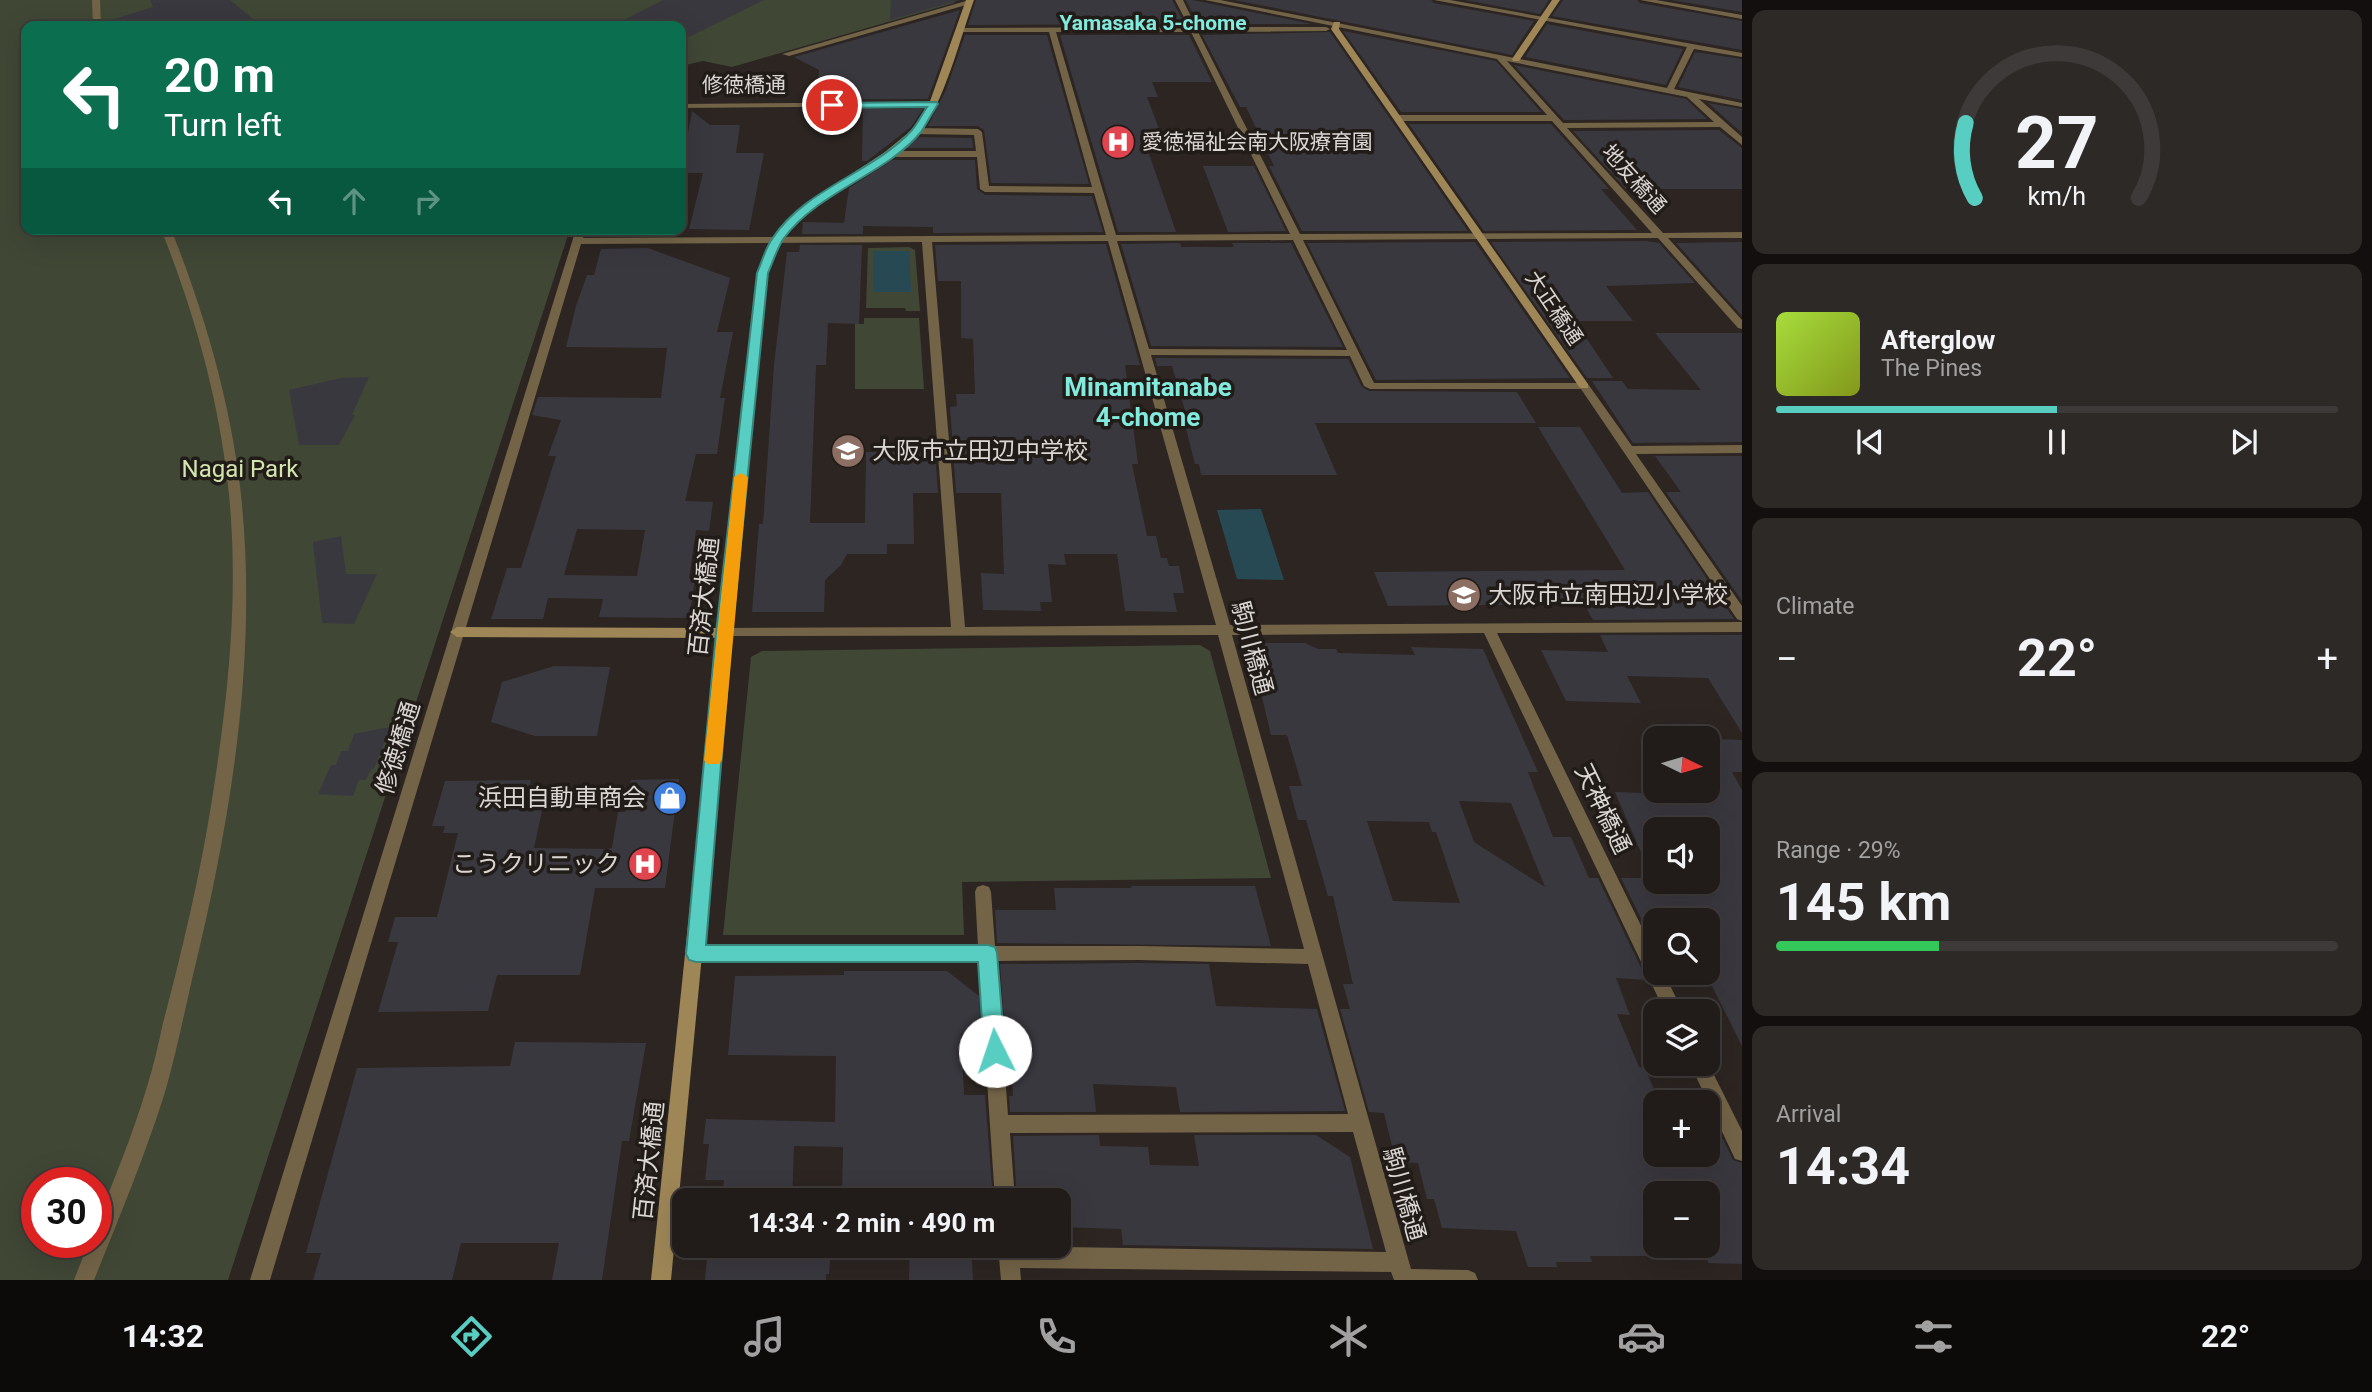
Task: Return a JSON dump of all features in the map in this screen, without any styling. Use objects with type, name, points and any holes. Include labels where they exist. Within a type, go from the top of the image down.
[{"type":"street","points":[[96,0],[97,21]]},
{"type":"street","points":[[1179,0],[1370,386],[1584,386]]},
{"type":"street","points":[[1209,0],[1742,105]]},
{"type":"street","points":[[1437,0],[1742,55]]},
{"type":"street","points":[[1516,60],[1556,0]]},
{"type":"street","points":[[1644,0],[1742,17]]},
{"type":"street","points":[[786,54],[969,1]]},
{"type":"street","name":"百済大橋通","points":[[661,1280],[696,954],[724,633],[762,273],[777,240],[811,205],[888,155],[916,131],[933,104],[969,1]]},
{"type":"street","points":[[960,30],[1336,27]]},
{"type":"street","name":"大正橋通","points":[[1336,27],[1742,616]]},
{"type":"street","name":"駒川橋通","points":[[1052,30],[1224,630],[1402,1274]]},
{"type":"street","points":[[1670,90],[1691,46]]},
{"type":"street","name":"地友橋通","points":[[1499,57],[1560,121],[1742,326]]},
{"type":"street","points":[[1689,94],[1742,142]]},
{"type":"street","name":"修徳橋通","points":[[686,106],[933,104]]},
{"type":"street","points":[[1398,118],[1722,124]]},
{"type":"street","points":[[916,131],[978,132],[985,189],[1098,190]]},
{"type":"street","points":[[888,155],[981,154]]},
{"type":"street","points":[[84,1280],[155,1090],[204,898],[233,720],[239,645],[233,484],[205,334],[192,292],[168,235]]},
{"type":"street","points":[[579,235],[777,240],[1742,235]]},
{"type":"street","name":"修徳橋通","points":[[260,1280],[579,235]]},
{"type":"street","points":[[927,239],[958,631]]},
{"type":"street","points":[[1145,352],[1355,353]]},
{"type":"street","points":[[1628,450],[1742,449]]},
{"type":"street","points":[[457,632],[1742,627]]},
{"type":"street","name":"天神橋通","points":[[1488,628],[1668,999]]},
{"type":"street","points":[[983,892],[1004,1188]]},
{"type":"street","points":[[696,954],[1139,953],[1313,957]]},
{"type":"street","points":[[1705,1076],[1742,1152]]},
{"type":"street","points":[[1000,1124],[1360,1123]]},
{"type":"street","points":[[1071,1255],[1468,1280]]},
{"type":"street","points":[[1009,1258],[1011,1280]]},
{"type":"green space","name":"Nagai Park","points":[[0,0],[955,0],[954,3],[732,67],[703,61],[686,65],[686,21],[21,21],[21,235],[568,235],[228,1280],[0,1280]]},
{"type":"green space","points":[[909,247],[915,250],[920,311],[906,311],[905,308],[866,308],[868,248]]},
{"type":"green space","points":[[864,318],[919,318],[924,389],[855,389],[855,324],[864,324]]},
{"type":"green space","points":[[1200,645],[1210,651],[1271,878],[962,882],[964,935],[723,935],[751,657],[762,651]]},
{"type":"water","points":[[873,251],[909,251],[911,292],[873,292]]},
{"type":"water","points":[[1261,509],[1284,580],[1237,579],[1217,510]]},
{"type":"building","points":[[150,0],[230,0],[256,21],[108,21],[153,7]]},
{"type":"building","points":[[663,0],[764,0],[686,39],[686,21],[622,21]]},
{"type":"building","points":[[891,0],[960,0],[890,20]]},
{"type":"building","points":[[976,0],[1172,0],[1185,24],[968,25]]},
{"type":"building","points":[[1186,0],[1192,0],[1312,24],[1198,24]]},
{"type":"building","points":[[1234,0],[1431,0],[1434,3],[1534,21],[1512,55]]},
{"type":"building","points":[[1465,0],[1549,0],[1540,14]]},
{"type":"building","points":[[1563,0],[1637,0],[1640,3],[1742,21],[1742,50],[1552,16]]},
{"type":"building","points":[[1671,0],[1742,0],[1742,12]]},
{"type":"building","points":[[960,10],[928,99],[844,99],[845,84],[818,84],[819,70],[794,57]]},
{"type":"building","points":[[1547,24],[1683,49],[1666,85],[1525,57]]},
{"type":"building","points":[[1343,31],[1496,61],[1541,112],[1401,112]]},
{"type":"building","points":[[1330,32],[1468,231],[1302,231],[1269,166],[1274,166],[1246,107],[1240,107],[1202,35]]},
{"type":"building","points":[[965,35],[1047,35],[1089,184],[991,183],[984,130],[978,126],[928,126],[946,90]]},
{"type":"building","points":[[1060,35],[1189,35],[1212,82],[1152,82],[1158,97],[1147,97],[1164,142],[1145,142],[1176,232],[1118,232]]},
{"type":"building","points":[[1695,52],[1742,59],[1742,100],[1678,87]]},
{"type":"building","points":[[1514,65],[1686,99],[1707,119],[1564,120]]},
{"type":"building","points":[[1708,103],[1742,109],[1742,133]]},
{"type":"building","points":[[863,109],[923,109],[911,127],[867,161],[862,161]]},
{"type":"building","points":[[692,111],[710,125],[740,125],[736,153],[764,153],[749,230],[689,229],[703,173],[686,173],[686,145]]},
{"type":"building","points":[[1409,124],[1551,124],[1609,189],[1601,189],[1637,230],[1484,231]]},
{"type":"building","points":[[1719,130],[1742,148],[1742,189],[1626,189],[1573,131]]},
{"type":"building","points":[[919,137],[972,138],[973,148],[906,148]]},
{"type":"building","points":[[892,160],[975,160],[977,189],[985,195],[1092,196],[1103,232],[933,233],[933,227],[863,226],[863,234],[802,234],[803,222],[844,223],[849,188]]},
{"type":"building","points":[[1203,166],[1254,166],[1286,231],[1228,232]]},
{"type":"building","points":[[1475,242],[1570,378],[1376,380],[1307,243]]},
{"type":"building","points":[[1491,242],[1659,243],[1695,283],[1606,286],[1633,321],[1575,321],[1613,378],[1587,378]]},
{"type":"building","points":[[1742,242],[1742,316],[1676,243]]},
{"type":"building","points":[[1180,243],[1181,247],[1234,247],[1232,243],[1291,243],[1343,347],[1151,346],[1121,244]]},
{"type":"building","points":[[1106,244],[1140,365],[1125,365],[1138,464],[1132,464],[1147,536],[1156,536],[1161,558],[1167,558],[1169,566],[1179,566],[1184,593],[1173,593],[1177,612],[1125,611],[1117,554],[1064,554],[1066,565],[1048,564],[1052,602],[1040,602],[1041,611],[983,610],[981,573],[1004,574],[1001,493],[956,493],[950,407],[957,406],[956,394],[975,394],[973,339],[961,338],[961,281],[938,281],[935,245]]},
{"type":"building","points":[[800,245],[862,245],[859,324],[828,323],[826,365],[816,365],[810,523],[865,523],[866,452],[935,452],[938,493],[913,493],[914,544],[887,544],[887,554],[847,554],[841,565],[825,580],[824,612],[752,612],[759,524],[763,524],[774,365],[787,252],[799,252]]},
{"type":"building","points":[[648,248],[730,278],[717,332],[733,332],[720,398],[725,398],[717,454],[696,454],[685,501],[713,502],[709,531],[696,530],[689,578],[695,579],[689,618],[599,617],[603,599],[548,598],[543,619],[491,619],[507,568],[521,568],[556,456],[548,456],[561,420],[532,415],[538,397],[661,398],[667,348],[566,347],[587,275],[594,275],[601,249]],"holes":[[[577,529],[645,530],[637,576],[564,575]]]},
{"type":"building","points":[[1655,333],[1742,333],[1742,442],[1633,443],[1592,381],[1622,381],[1628,389],[1701,390]]},
{"type":"building","points":[[1155,358],[1348,359],[1362,387],[1369,391],[1517,392],[1536,423],[1315,423],[1337,475],[1201,475],[1199,464],[1195,464],[1184,421],[1188,421],[1172,366],[1157,366]]},
{"type":"building","points":[[369,377],[352,415],[355,415],[339,445],[299,445],[289,390],[341,378]]},
{"type":"building","points":[[1538,427],[1580,427],[1622,493],[1648,492],[1734,619],[1593,620],[1584,604],[1388,606],[1374,572],[1625,570]]},
{"type":"building","points":[[1655,456],[1742,456],[1742,601],[1666,492],[1681,492]]},
{"type":"building","points":[[341,536],[346,574],[377,574],[354,624],[322,623],[313,542]]},
{"type":"building","points":[[1600,635],[1742,635],[1742,733],[1708,678],[1627,676],[1641,703],[1566,701],[1541,650],[1608,652]]},
{"type":"building","points":[[1249,643],[1305,643],[1318,649],[1336,649],[1338,653],[1415,655],[1411,647],[1483,649],[1538,772],[1528,772],[1553,837],[1571,837],[1589,878],[1598,878],[1643,972],[1643,980],[1616,978],[1630,1015],[1617,1014],[1639,1067],[1643,1068],[1643,1076],[1648,1076],[1654,1090],[1643,1090],[1643,1167],[1720,1167],[1720,1139],[1723,1139],[1733,1160],[1742,1163],[1742,1264],[1708,1263],[1708,1258],[1720,1258],[1720,1181],[1643,1181],[1643,1256],[1590,1256],[1592,1262],[1556,1262],[1557,1267],[1528,1267],[1516,1231],[1442,1228],[1434,1199],[1427,1199],[1418,1163],[1396,1162],[1384,1113],[1369,1112],[1340,1009],[1350,1009],[1343,984],[1353,984],[1333,896],[1328,896],[1306,820],[1298,820],[1289,786],[1302,786],[1287,735],[1271,735]],"holes":[[[1459,801],[1511,803],[1545,887],[1474,842]],[[1367,821],[1429,822],[1432,832],[1436,832],[1460,903],[1393,901]]]},
{"type":"building","points":[[554,666],[610,667],[597,736],[535,736],[491,722],[502,682]]},
{"type":"building","points":[[390,727],[374,769],[371,769],[366,780],[359,780],[353,796],[318,794],[331,765],[336,765],[341,751],[348,751],[354,734]]},
{"type":"building","points":[[1720,739],[1742,740],[1742,772],[1732,772],[1742,790],[1742,1046],[1712,985],[1720,985],[1720,908],[1643,908],[1643,923],[1621,878],[1643,878],[1643,894],[1720,894],[1720,817],[1643,817],[1643,857],[1615,792],[1643,793],[1643,803],[1720,803]]},
{"type":"building","points":[[679,779],[665,888],[595,888],[580,975],[497,975],[488,1011],[378,1012],[398,942],[388,942],[395,917],[437,917],[458,833],[443,833],[445,826],[432,826],[445,781],[531,780],[528,791],[536,791],[534,801],[544,801],[534,848],[607,849],[612,848],[618,812],[625,812],[631,780]]},
{"type":"building","points":[[1131,886],[1255,886],[1271,946],[997,943],[995,910],[1056,910],[1054,888],[1132,888]]},
{"type":"building","points":[[1000,964],[1209,964],[1216,1006],[1317,1009],[1345,1111],[1180,1112],[1176,1087],[1093,1084],[1096,1112],[1010,1112],[1009,1096],[1013,1096],[1009,1034],[1005,1034]]},
{"type":"building","points":[[844,971],[947,971],[979,996],[981,1033],[961,1033],[964,1095],[985,1095],[992,1188],[842,1188],[843,1147],[794,1146],[792,1188],[723,1188],[724,1180],[705,1180],[709,1144],[703,1144],[706,1119],[835,1122],[836,1056],[728,1055],[735,976],[844,975]]},
{"type":"building","points":[[515,1042],[646,1043],[629,1141],[622,1141],[602,1280],[552,1280],[559,1243],[461,1243],[452,1280],[313,1280],[321,1253],[306,1253],[357,1068],[510,1066]]},
{"type":"building","points":[[1099,1135],[1100,1146],[1148,1147],[1150,1165],[1199,1166],[1194,1135],[1316,1135],[1350,1157],[1373,1249],[1123,1245],[1121,1229],[1071,1227],[1071,1188],[1016,1188],[1013,1136]]},
{"type":"building","points":[[707,1258],[830,1258],[826,1280],[705,1280]]},
{"type":"building","points":[[910,1258],[972,1258],[973,1280],[909,1280]]},
{"type":"slow traffic","points":[[713,760],[741,477]]},
{"type":"place","name":"愛徳福祉会南大阪療育園","points":[[1118,142]]},
{"type":"place","name":"大阪市立田辺中学校","points":[[848,451]]},
{"type":"place","name":"大阪市立南田辺小学校","points":[[1464,595]]},
{"type":"place","name":"浜田自動車商会","points":[[670,798]]},
{"type":"place","name":"こうクリニック","points":[[645,864]]},
{"type":"district","name":"Yamasaka 5-chome","points":[[1153,23]]},
{"type":"district","name":"Minamitanabe 4-chome","points":[[1148,402]]},
{"type":"route","points":[[832,105],[933,104],[916,131],[888,155],[811,205],[791,224],[777,240],[762,273],[724,633],[696,954],[988,953],[995,1051]]}]
